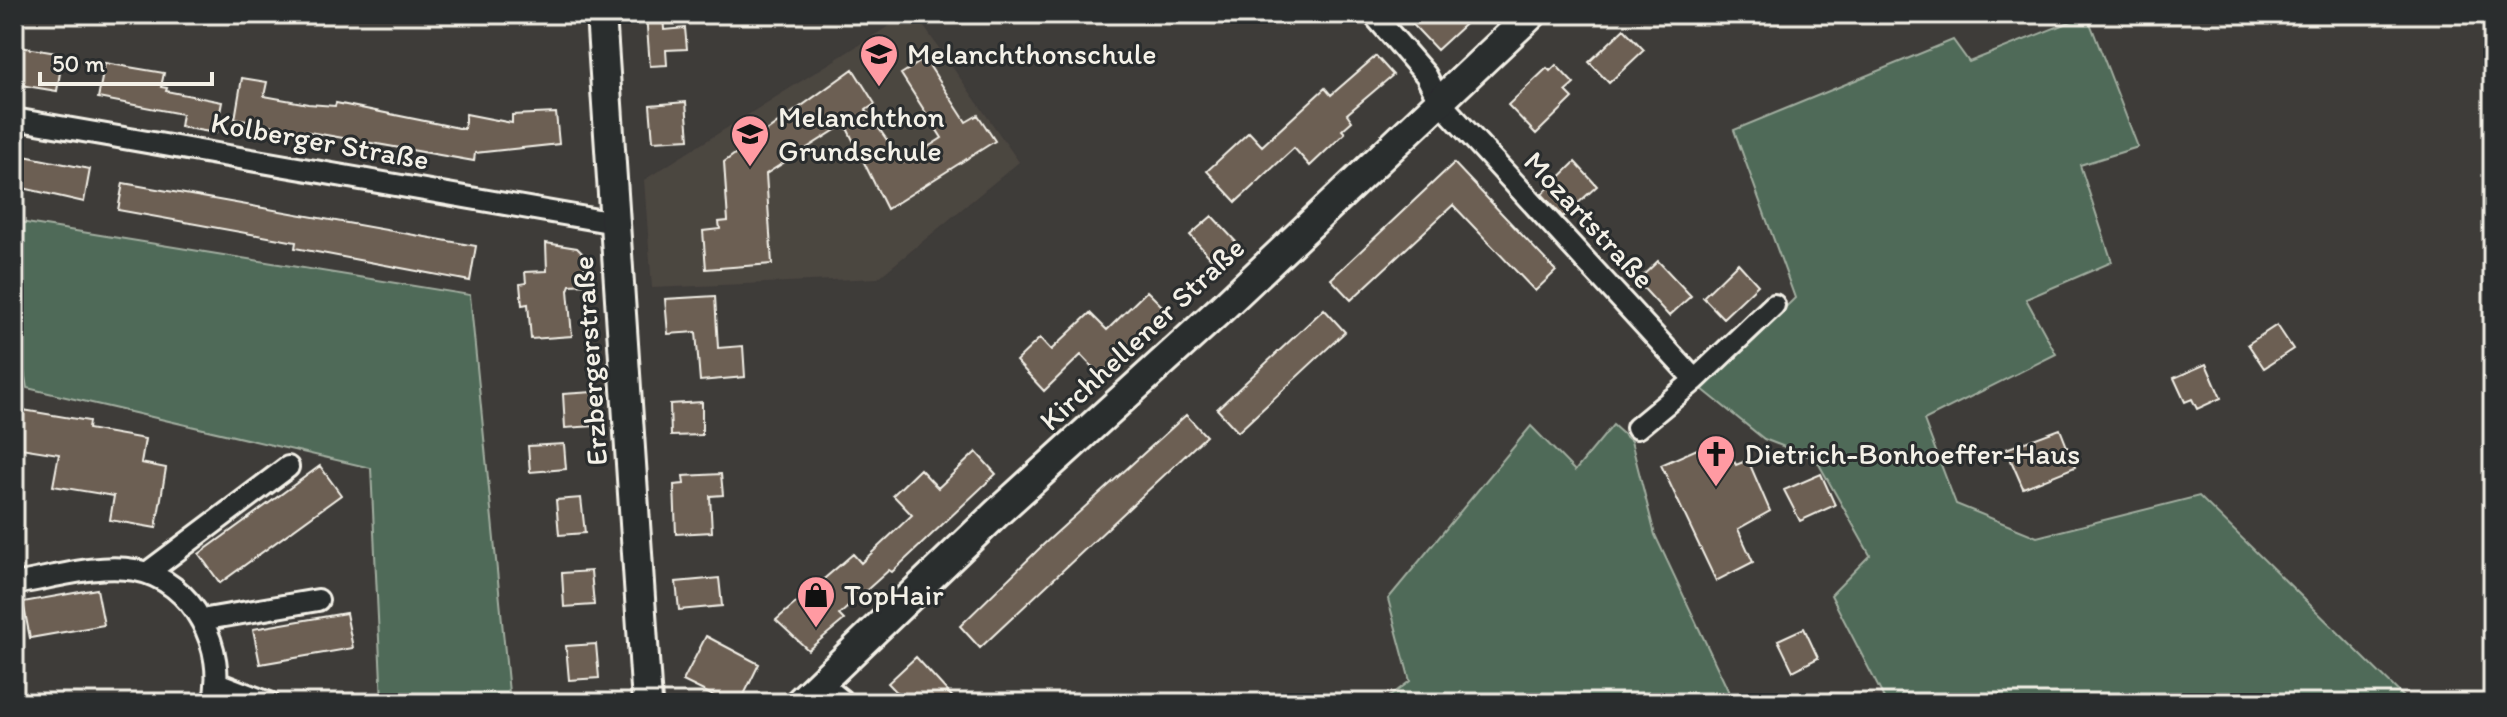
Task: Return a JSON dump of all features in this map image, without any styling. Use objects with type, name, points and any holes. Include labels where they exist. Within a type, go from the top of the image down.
[{"type":"main road","name":"Erzbergerstraße","points":[[601,14],[647,703]]},
{"type":"main road","name":"Kirchhellener Straße","points":[[799,703],[1532,14]]},
{"type":"street","name":"Mozartstraße","points":[[1373,14],[1426,75],[1439,101],[1695,380]]},
{"type":"street","name":"Kolberger Straße","points":[[14,119],[615,223]]},
{"type":"street","points":[[1637,428],[1695,380],[1774,305]]},
{"type":"street","points":[[147,573],[288,467]]},
{"type":"street","points":[[14,584],[100,570],[147,573],[180,595],[201,620],[214,650],[215,693],[269,703]]},
{"type":"street","points":[[201,620],[318,600]]},
{"type":"street","points":[[820,683],[845,703]]},
{"type":"shaded area","name":"Melanchthonschule","points":[[908,14],[915,14],[1019,162],[878,278],[652,288],[644,180]]},
{"type":"green space","points":[[2087,15],[2138,147],[2080,165],[2112,262],[2026,299],[2056,354],[1924,420],[1956,504],[2037,537],[2199,496],[2410,703],[1874,703],[1884,698],[1831,595],[1870,555],[1816,459],[1764,439],[1702,389],[1795,298],[1734,130],[1953,40],[1969,62]]},
{"type":"green space","points":[[14,221],[470,295],[510,703],[382,703],[371,468],[27,388],[14,315]]},
{"type":"green space","points":[[1613,425],[1631,441],[1655,535],[1734,703],[1381,703],[1410,681],[1388,599],[1531,426],[1575,471]]},
{"type":"building","points":[[646,14],[663,14],[664,30],[685,28],[687,49],[666,50],[667,65],[650,66]]},
{"type":"building","points":[[1403,14],[1476,14],[1437,50]]},
{"type":"building","points":[[1624,29],[1644,50],[1609,83],[1589,62]]},
{"type":"building","points":[[14,46],[63,54],[57,91],[14,84]]},
{"type":"building","points":[[1376,56],[1393,75],[1347,114],[1352,121],[1342,130],[1345,133],[1310,166],[1294,148],[1236,202],[1207,171],[1249,132],[1262,146],[1325,88],[1331,95]]},
{"type":"building","name":"Melanchthon Grundschule","points":[[925,59],[966,122],[978,115],[995,141],[887,209],[845,124],[766,174],[772,264],[706,269],[703,231],[720,229],[719,222],[728,221],[724,162],[853,69],[875,104],[866,110],[903,163],[942,138],[901,74]]},
{"type":"building","points":[[105,63],[164,73],[161,87],[167,88],[166,91],[222,102],[216,133],[180,127],[182,114],[98,98]]},
{"type":"building","points":[[1556,65],[1574,84],[1566,91],[1573,98],[1536,134],[1508,105],[1547,68],[1550,71]]},
{"type":"building","points":[[242,78],[267,82],[264,96],[308,104],[335,106],[336,103],[464,129],[466,114],[512,123],[512,115],[556,113],[559,144],[475,153],[474,161],[235,119]]},
{"type":"building","points":[[686,102],[689,139],[653,141],[650,105]]},
{"type":"building","points":[[14,154],[90,169],[84,202],[14,186]]},
{"type":"building","points":[[1575,162],[1597,186],[1563,217],[1542,194]]},
{"type":"building","points":[[1454,163],[1556,271],[1535,291],[1453,205],[1351,300],[1331,279]]},
{"type":"building","points":[[123,183],[476,246],[470,281],[295,248],[296,242],[118,210]]},
{"type":"building","points":[[1212,216],[1238,244],[1216,264],[1190,235]]},
{"type":"building","points":[[546,243],[577,248],[584,255],[585,284],[570,285],[568,290],[572,336],[531,339],[528,304],[522,305],[520,284],[526,283],[525,272],[547,271]]},
{"type":"building","points":[[1658,261],[1691,296],[1669,316],[1637,281]]},
{"type":"building","points":[[1738,263],[1758,285],[1723,318],[1703,297]]},
{"type":"building","points":[[1147,291],[1168,312],[1100,375],[1081,355],[1044,391],[1016,361],[1040,338],[1051,350],[1090,313],[1107,330]]},
{"type":"building","points":[[715,296],[718,348],[743,346],[745,377],[700,381],[696,332],[668,334],[665,299]]},
{"type":"building","points":[[1324,309],[1345,332],[1238,432],[1217,409]]},
{"type":"building","points":[[2277,325],[2293,349],[2264,368],[2248,344]]},
{"type":"building","points":[[2206,364],[2221,398],[2197,409],[2192,399],[2185,402],[2174,378]]},
{"type":"building","points":[[593,392],[595,426],[565,428],[563,394]]},
{"type":"building","points":[[702,402],[702,435],[671,436],[670,404]]},
{"type":"building","points":[[17,409],[89,421],[88,429],[145,439],[141,463],[166,468],[156,528],[110,520],[114,496],[53,486],[59,454],[14,447]]},
{"type":"building","points":[[1186,415],[1206,436],[980,648],[960,626],[1043,545]]},
{"type":"building","points":[[2060,429],[2075,467],[2023,488],[2006,449]]},
{"type":"building","name":"Dietrich-Bonhoeffer-Haus","points":[[1722,438],[1736,465],[1748,460],[1770,511],[1738,529],[1753,562],[1716,581],[1661,465]]},
{"type":"building","points":[[564,444],[566,469],[530,472],[528,446]]},
{"type":"building","points":[[976,452],[996,474],[892,572],[889,570],[839,615],[844,620],[808,650],[776,620],[853,554],[861,563],[912,515],[893,495],[920,469],[938,488]]},
{"type":"building","points":[[320,466],[341,495],[220,583],[199,554]]},
{"type":"building","points":[[721,474],[723,495],[710,496],[712,532],[676,534],[674,485],[684,484],[683,476]]},
{"type":"building","points":[[1821,474],[1835,505],[1800,521],[1784,490]]},
{"type":"building","points":[[581,498],[585,533],[559,535],[556,500]]},
{"type":"building","points":[[591,571],[594,605],[564,607],[562,573]]},
{"type":"building","points":[[719,578],[722,606],[679,610],[676,582]]},
{"type":"building","points":[[97,589],[104,625],[30,638],[23,602]]},
{"type":"building","points":[[346,613],[353,648],[260,664],[253,629]]},
{"type":"building","points":[[1804,628],[1818,658],[1793,671],[1778,640]]},
{"type":"building","points":[[706,636],[759,664],[740,703],[728,703],[683,681]]},
{"type":"building","points":[[596,644],[599,678],[569,680],[566,646]]},
{"type":"building","points":[[916,657],[958,703],[907,703],[888,683]]},
{"type":"place","name":"Melanchthonschule","points":[[879,88]]},
{"type":"place","name":"Melanchthon Grundschule","points":[[750,168]]},
{"type":"place","name":"Dietrich-Bonhoeffer-Haus","points":[[1716,488]]},
{"type":"place","name":"TopHair","points":[[816,629]]}]
